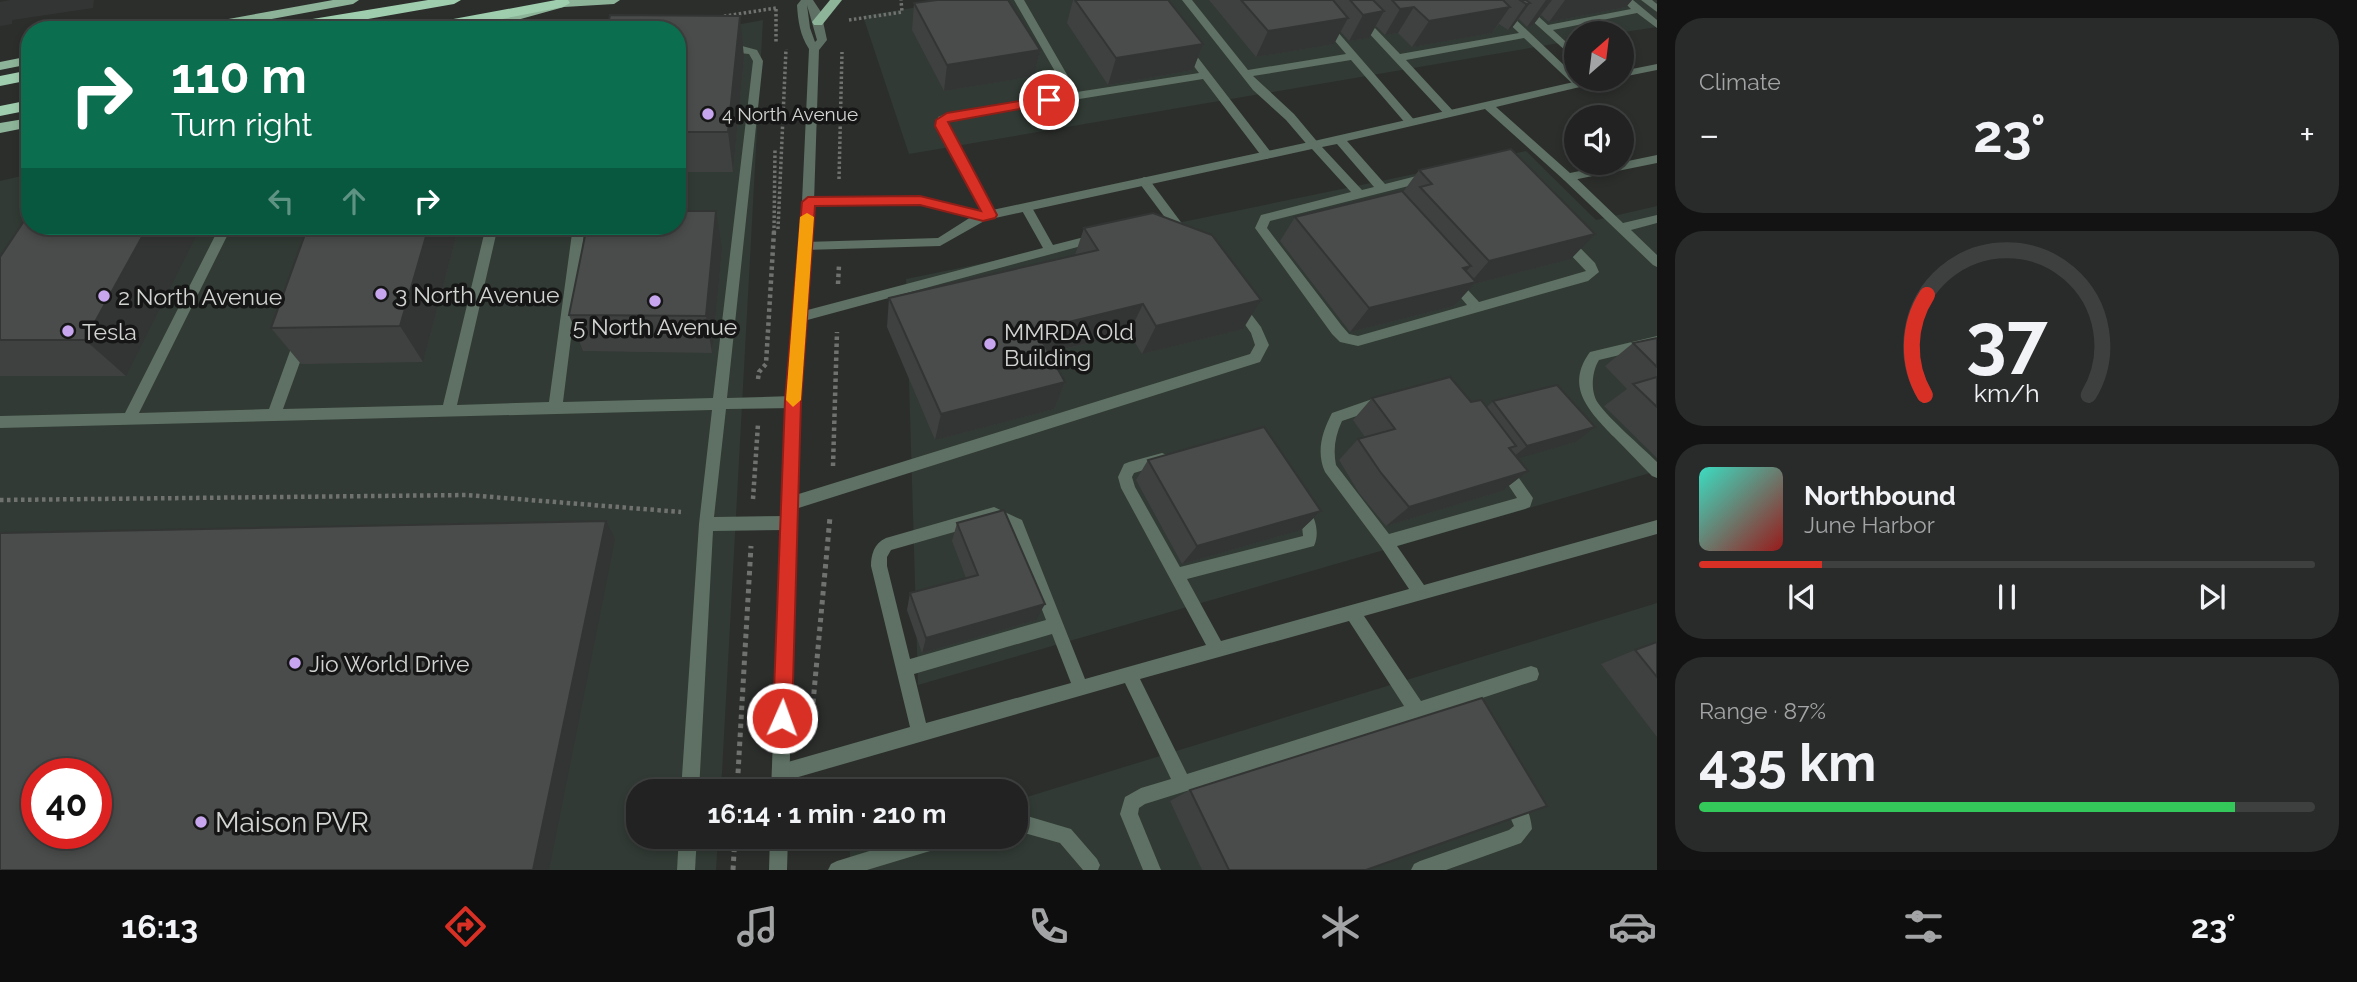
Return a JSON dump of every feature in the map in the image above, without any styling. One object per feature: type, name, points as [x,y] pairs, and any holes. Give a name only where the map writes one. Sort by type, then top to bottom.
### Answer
[{"type":"highway","points":[[327,21],[454,0]]},
{"type":"highway","points":[[468,21],[563,3]]},
{"type":"highway","points":[[0,81],[21,77]]},
{"type":"highway","points":[[0,111],[21,108]]},
{"type":"main road","points":[[239,21],[353,0]]},
{"type":"main road","points":[[498,21],[563,3],[614,0]]},
{"type":"main road","points":[[818,22],[836,0]]},
{"type":"main road","points":[[0,66],[21,62]]},
{"type":"main road","points":[[0,128],[21,124]]},
{"type":"street","points":[[781,779],[793,401],[808,202],[814,49],[822,40],[812,3],[807,0],[802,5],[806,39],[814,49]]},
{"type":"street","points":[[1019,0],[1074,96]]},
{"type":"street","points":[[1187,0],[1257,88],[1290,117],[1314,145],[1373,193]]},
{"type":"street","points":[[1306,0],[1411,122]]},
{"type":"street","points":[[1343,0],[1450,113]]},
{"type":"street","points":[[1489,0],[1564,70]]},
{"type":"street","points":[[1514,0],[1564,46]]},
{"type":"street","points":[[1627,0],[1657,25]]},
{"type":"street","points":[[1646,0],[1657,9]]},
{"type":"street","points":[[1545,29],[1639,10]]},
{"type":"street","points":[[1398,58],[1503,35],[1526,35]]},
{"type":"street","points":[[1181,43],[1267,155]]},
{"type":"street","points":[[1400,46],[1410,56]]},
{"type":"street","points":[[691,779],[707,519],[758,61],[753,52],[742,49],[716,49]]},
{"type":"street","points":[[1245,74],[1354,56]]},
{"type":"street","points":[[1634,72],[1657,67]]},
{"type":"street","points":[[987,216],[942,126],[942,120],[947,117],[1206,75]]},
{"type":"street","points":[[805,246],[940,242],[987,216],[1564,87]]},
{"type":"street","points":[[1486,104],[1657,262]]},
{"type":"street","points":[[1339,139],[1373,193]]},
{"type":"street","points":[[1568,177],[1657,159]]},
{"type":"street","points":[[1487,164],[1504,177],[1591,266],[1593,272],[1588,276],[1358,341],[1345,338],[1261,228],[1262,222],[1265,218],[1373,193],[1487,164]]},
{"type":"street","points":[[1144,181],[1165,219],[1195,248]]},
{"type":"street","points":[[808,202],[920,201],[987,216]]},
{"type":"street","points":[[1026,207],[1049,250]]},
{"type":"street","points":[[1620,228],[1657,219]]},
{"type":"street","points":[[800,317],[1110,234]]},
{"type":"street","points":[[129,418],[221,235]]},
{"type":"street","points":[[449,410],[490,235]]},
{"type":"street","points":[[555,408],[578,235]]},
{"type":"street","points":[[1442,269],[1477,308]]},
{"type":"street","points":[[789,504],[1255,358],[1262,345],[1256,331],[1226,290]]},
{"type":"street","points":[[274,415],[305,328]]},
{"type":"street","points":[[1657,341],[1595,356],[1588,366],[1587,389],[1593,406],[1657,472]]},
{"type":"street","points":[[1392,399],[1337,417],[1326,449],[1330,468],[1387,542],[1420,593]]},
{"type":"street","points":[[0,422],[793,401]]},
{"type":"street","points":[[1387,542],[1525,502],[1525,495],[1492,451]]},
{"type":"street","points":[[1181,454],[1129,468],[1125,477],[1217,650]]},
{"type":"street","points":[[1176,575],[1309,541],[1312,536],[1311,528],[1291,495]]},
{"type":"street","points":[[920,732],[879,566],[879,555],[886,545],[993,514],[1007,518],[1017,525],[1081,688]]},
{"type":"street","points":[[707,519],[752,524],[788,523]]},
{"type":"street","points":[[781,774],[920,732],[1657,527]]},
{"type":"street","points":[[1352,612],[1417,711]]},
{"type":"street","points":[[905,669],[1056,625]]},
{"type":"street","points":[[1129,674],[1183,784]]},
{"type":"street","points":[[1152,870],[1129,814],[1131,803],[1183,784],[1531,674]]},
{"type":"street","points":[[1452,700],[1473,735]]},
{"type":"street","points":[[1420,870],[1514,837],[1523,829],[1522,818],[1501,783]]},
{"type":"street","points":[[1028,825],[1065,835],[1091,865]]},
{"type":"street","points":[[686,870],[687,849]]},
{"type":"street","points":[[778,870],[779,849]]},
{"type":"street","points":[[837,870],[907,849]]},
{"type":"path","points":[[843,22],[902,12],[901,0]]},
{"type":"path","points":[[718,17],[776,8],[776,49]]},
{"type":"path","points":[[838,202],[842,49]]},
{"type":"path","points":[[738,779],[760,402],[757,385],[759,372],[766,364],[774,238],[775,130]]},
{"type":"path","points":[[813,709],[832,491],[839,246]]},
{"type":"path","points":[[0,500],[467,495],[707,519]]},
{"type":"path","points":[[733,870],[734,849]]},
{"type":"shaded area","points":[[961,0],[1657,0],[1657,27],[1634,31],[1634,21],[1564,21],[1564,42],[909,154],[863,16]]},
{"type":"shaded area","points":[[763,20],[722,779],[626,779],[626,849],[717,849],[716,870],[0,870],[0,181],[21,176],[21,235],[686,235],[686,34]]},
{"type":"shaded area","points":[[1526,151],[1596,220],[1657,206],[1657,471],[918,685],[906,279]]},
{"type":"shaded area","points":[[1657,603],[1657,870],[850,870],[850,851],[857,849],[1028,849],[1028,797]]},
{"type":"building","points":[[937,0],[1008,0],[1040,50],[947,65],[914,3]]},
{"type":"building","points":[[1075,0],[1168,0],[1203,44],[1116,58]]},
{"type":"building","points":[[1241,0],[1333,0],[1348,18],[1268,31]]},
{"type":"building","points":[[1350,0],[1373,0],[1384,11],[1363,15]]},
{"type":"building","points":[[1392,0],[1503,0],[1510,7],[1429,21],[1414,7],[1400,9]]},
{"type":"building","points":[[610,15],[740,16],[728,132],[686,132],[686,21],[609,21]]},
{"type":"building","points":[[1511,149],[1595,234],[1489,261],[1420,187],[1432,184],[1419,170]]},
{"type":"building","points":[[1402,191],[1471,266],[1463,268],[1476,282],[1369,308],[1295,217]]},
{"type":"building","points":[[686,211],[716,211],[706,316],[569,315],[585,235],[686,235]]},
{"type":"building","name":"MMRDA Old Building","points":[[1153,213],[1212,235],[1261,300],[1156,326],[1143,304],[1036,330],[1065,382],[941,414],[889,298],[1098,250],[1084,228]]},
{"type":"building","points":[[21,226],[21,235],[143,235],[85,340],[0,340],[0,257]]},
{"type":"building","points":[[305,235],[426,235],[400,326],[271,328]]},
{"type":"building","points":[[1657,338],[1657,367],[1633,343]]},
{"type":"building","points":[[1450,377],[1471,402],[1481,400],[1516,446],[1509,448],[1528,471],[1409,507],[1358,439],[1395,429],[1372,398]]},
{"type":"building","points":[[1657,377],[1657,407],[1633,384]]},
{"type":"building","points":[[1557,385],[1595,427],[1527,446],[1493,401]]},
{"type":"building","points":[[1264,427],[1321,511],[1197,546],[1148,460]]},
{"type":"building","points":[[1004,510],[1045,604],[926,638],[910,593],[978,575],[957,523]]},
{"type":"building","name":"Jio World Drive","points":[[606,521],[533,870],[0,870],[0,533]]},
{"type":"building","points":[[1657,642],[1657,677],[1635,650]]},
{"type":"building","points":[[1482,698],[1547,806],[1366,870],[1229,870],[1190,790]]},
{"type":"slow traffic","points":[[793,400],[807,217]]},
{"type":"place","name":"4 North Avenue","points":[[708,114]]},
{"type":"place","name":"3 North Avenue","points":[[381,294]]},
{"type":"place","name":"2 North Avenue","points":[[104,296]]},
{"type":"place","name":"5 North Avenue","points":[[655,301]]},
{"type":"place","name":"Tesla","points":[[68,331]]},
{"type":"place","name":"MMRDA Old Building","points":[[990,344]]},
{"type":"place","name":"Jio World Drive","points":[[295,663]]},
{"type":"place","name":"Maison PVR","points":[[201,822]]},
{"type":"route","points":[[782,718],[793,401],[808,202],[920,201],[983,216],[990,215],[942,126],[942,120],[1049,100]]}]
